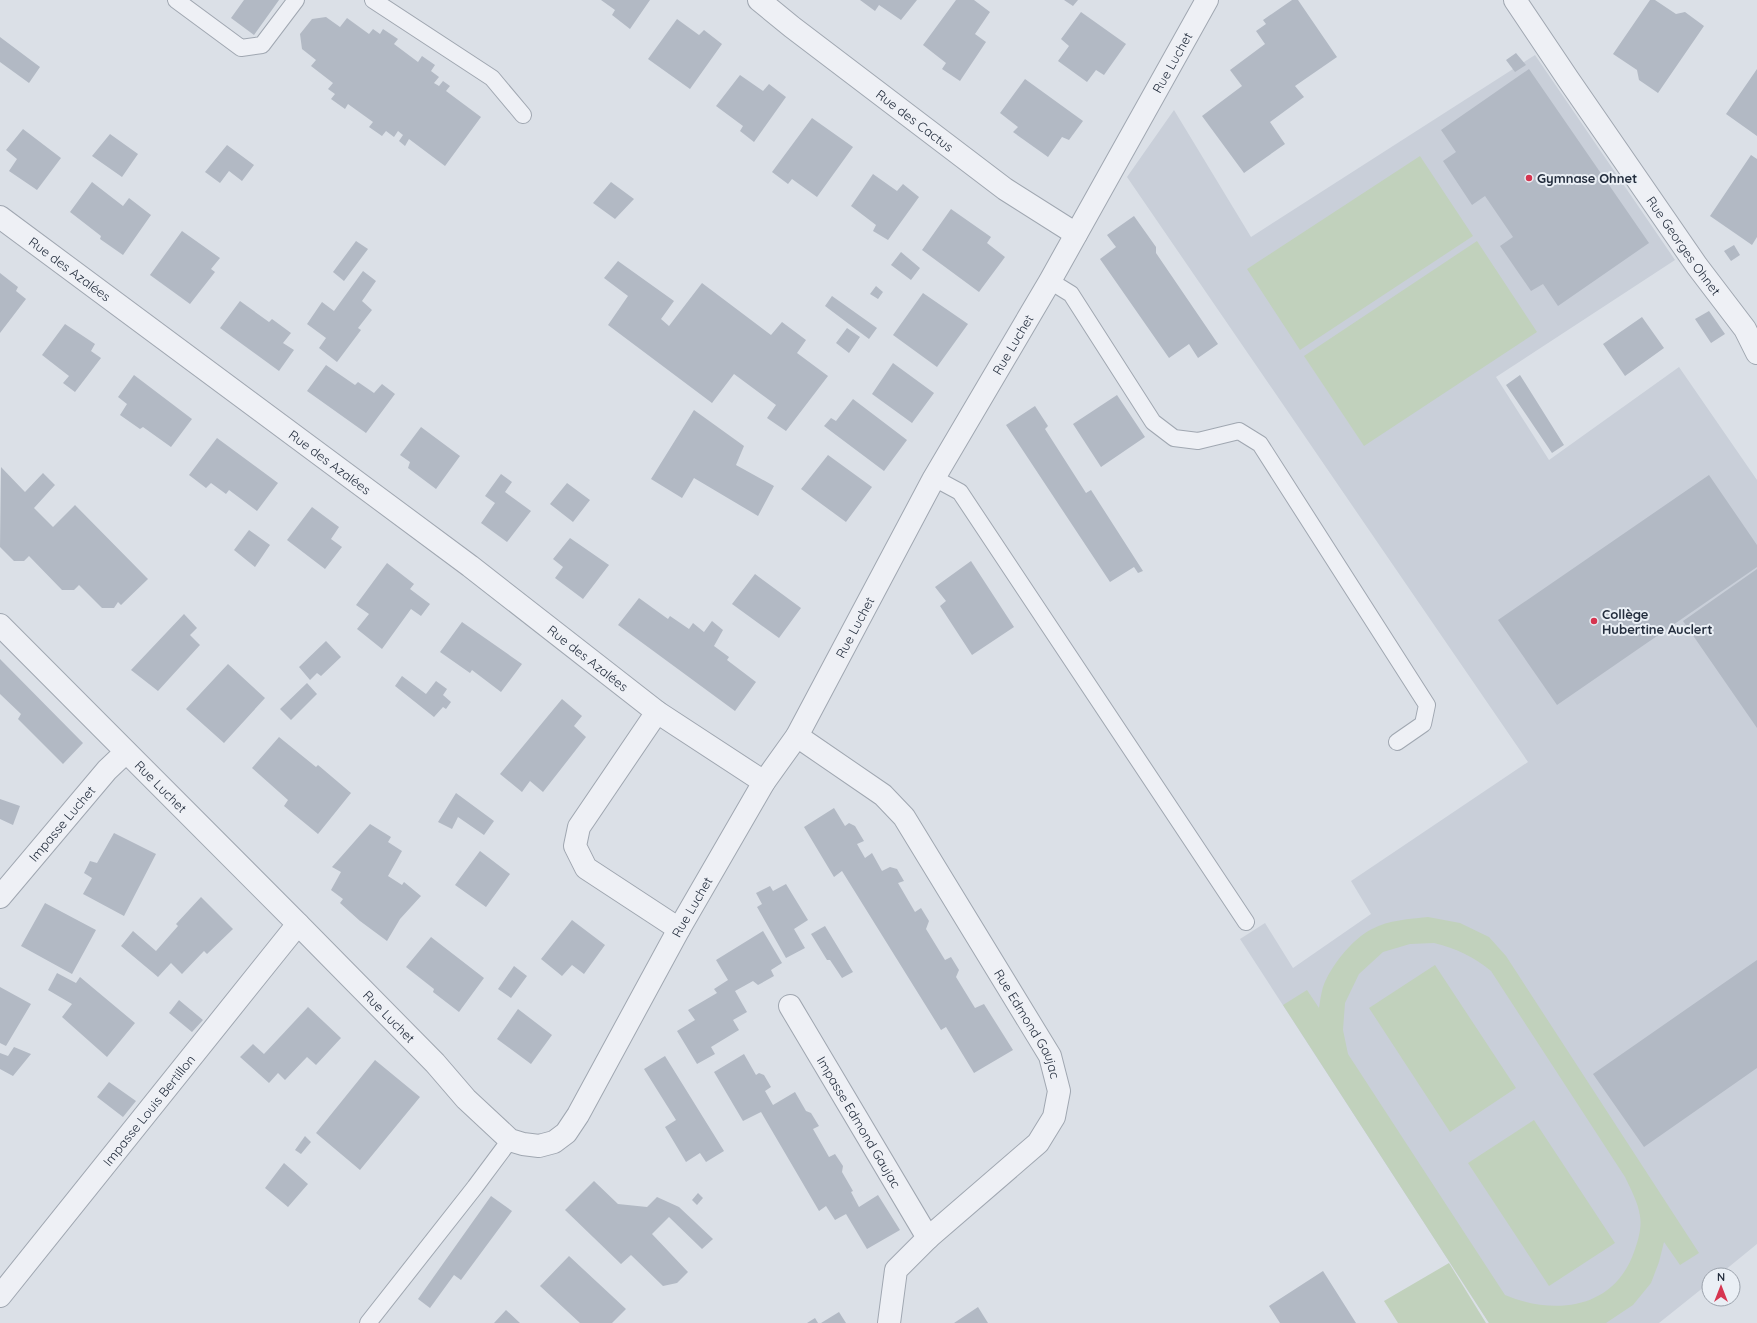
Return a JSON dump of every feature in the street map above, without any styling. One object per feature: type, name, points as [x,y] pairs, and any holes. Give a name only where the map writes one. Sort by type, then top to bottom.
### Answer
[{"type":"street","name":"Rue des Cactus","points":[[759,0],[792,27],[1005,189],[1076,234]]},
{"type":"street","name":"Rue Luchet","points":[[0,625],[435,1063],[466,1099],[510,1140],[523,1144],[539,1146],[554,1142],[566,1134],[578,1115],[679,929],[764,782],[798,736],[934,478],[1050,281],[1207,0]]},
{"type":"street","name":"Rue Georges Ohnet","points":[[1515,0],[1697,266],[1745,329],[1757,353]]},
{"type":"street","name":"Rue des Azalées","points":[[0,217],[470,566],[657,712],[764,782]]},
{"type":"street","points":[[657,712],[579,828],[575,846],[586,868],[679,929]]},
{"type":"street","name":"Rue Edmond Gaujac","points":[[798,736],[883,795],[904,817],[1050,1056],[1059,1091],[1054,1117],[1038,1143],[928,1238],[896,1270],[888,1323]]},
{"type":"street","name":"Impasse Luchet","points":[[0,897],[106,770],[126,752]]},
{"type":"street","name":"Impasse Louis Bertillon","points":[[0,1296],[298,924]]},
{"type":"street","name":"Impasse Edmond Gaujac","points":[[790,1006],[928,1238]]},
{"type":"lane","points":[[176,0],[241,48],[262,45],[296,0]]},
{"type":"lane","points":[[373,0],[492,78],[523,115]]},
{"type":"lane","points":[[1050,281],[1071,294],[1153,422],[1174,438],[1198,441],[1239,432],[1260,444],[1427,704],[1423,724],[1397,742]]},
{"type":"lane","points":[[934,478],[960,492],[1246,922]]},
{"type":"lane","points":[[368,1323],[510,1140]]},
{"type":"shaded area","name":"Collège Hubertine Auclert","points":[[1535,55],[1675,260],[1496,377],[1549,460],[1679,367],[1757,480],[1757,1244],[1729,1267],[1701,1267],[1701,1289],[1659,1323],[1489,1323],[1240,939],[1265,923],[1293,968],[1371,914],[1351,881],[1528,762],[1127,177],[1174,110],[1251,237]]},
{"type":"green space","points":[[1420,156],[1473,236],[1300,350],[1247,269]]},
{"type":"green space","points":[[1477,241],[1537,332],[1364,446],[1304,356]]},
{"type":"green space","points":[[1428,917],[1460,923],[1489,937],[1506,956],[1699,1253],[1680,1265],[1664,1242],[1659,1262],[1651,1283],[1633,1305],[1606,1323],[1489,1323],[1283,1005],[1307,990],[1319,1008],[1326,979],[1336,962],[1357,939],[1372,929],[1385,924],[1399,920]],"holes":[[[1434,943],[1471,957],[1491,971],[1625,1177],[1634,1196],[1638,1206],[1640,1221],[1639,1234],[1634,1252],[1625,1271],[1612,1286],[1598,1296],[1581,1303],[1563,1306],[1524,1302],[1505,1295],[1348,1054],[1343,1030],[1345,1003],[1359,974],[1383,952],[1410,944]]]},
{"type":"green space","points":[[1435,965],[1516,1088],[1450,1132],[1369,1008]]},
{"type":"green space","points":[[1534,1120],[1615,1243],[1549,1286],[1468,1163]]},
{"type":"green space","points":[[1449,1263],[1486,1323],[1398,1323],[1384,1301]]},
{"type":"building","points":[[244,0],[279,0],[254,35],[231,18]]},
{"type":"building","points":[[601,0],[650,0],[630,29],[612,15],[615,10]]},
{"type":"building","points":[[860,0],[917,0],[901,20],[879,5],[875,11]]},
{"type":"building","points":[[956,0],[974,0],[990,12],[975,34],[986,42],[960,81],[942,69],[946,63],[923,45]]},
{"type":"building","points":[[1064,0],[1078,0],[1073,6]]},
{"type":"building","points":[[1292,0],[1298,0],[1337,57],[1295,86],[1304,97],[1270,122],[1285,144],[1244,173],[1202,116],[1242,86],[1230,70],[1265,44],[1256,31],[1266,24],[1263,20]]},
{"type":"building","points":[[1650,0],[1655,0],[1676,14],[1685,12],[1704,26],[1658,93],[1639,80],[1637,70],[1613,54]]},
{"type":"building","points":[[1081,12],[1126,44],[1104,75],[1096,70],[1087,82],[1058,61],[1069,46],[1061,39]]},
{"type":"building","points":[[326,17],[340,27],[347,18],[369,34],[373,29],[380,34],[383,29],[398,39],[394,44],[418,62],[422,56],[435,65],[431,71],[439,77],[434,83],[439,86],[443,81],[450,86],[446,91],[481,117],[445,166],[409,139],[405,146],[399,141],[403,135],[398,131],[394,137],[386,131],[382,136],[369,127],[373,122],[348,104],[345,109],[331,99],[335,94],[328,89],[333,83],[311,66],[316,60],[302,49],[300,34],[312,19]]},
{"type":"building","points":[[677,19],[699,35],[704,30],[722,44],[690,89],[648,59]]},
{"type":"building","points":[[0,37],[40,67],[29,83],[0,62]]},
{"type":"building","points":[[1516,53],[1526,65],[1515,72],[1506,60]]},
{"type":"building","name":"Gymnase Ohnet","points":[[1529,69],[1649,243],[1558,306],[1543,284],[1531,291],[1500,246],[1513,237],[1485,196],[1472,205],[1443,161],[1456,152],[1441,130]]},
{"type":"building","points":[[1757,69],[1757,136],[1726,114]]},
{"type":"building","points":[[740,75],[763,91],[769,84],[786,97],[754,142],[740,131],[743,126],[716,106]]},
{"type":"building","points":[[1025,79],[1083,121],[1069,140],[1062,137],[1048,157],[1013,132],[1018,127],[1000,113]]},
{"type":"building","points":[[812,118],[853,147],[817,197],[792,179],[788,184],[772,172]]},
{"type":"building","points":[[23,129],[61,158],[37,190],[9,171],[17,159],[6,150]]},
{"type":"building","points":[[110,134],[138,154],[122,177],[92,156]]},
{"type":"building","points":[[227,145],[254,165],[242,181],[229,171],[220,183],[205,172]]},
{"type":"building","points":[[1751,155],[1757,159],[1757,237],[1752,245],[1710,216]]},
{"type":"building","points":[[873,174],[897,191],[903,184],[919,197],[888,240],[873,231],[876,225],[851,206]]},
{"type":"building","points":[[92,182],[123,206],[129,198],[151,215],[123,255],[100,239],[101,236],[70,212]]},
{"type":"building","points":[[611,182],[634,199],[615,219],[593,203]]},
{"type":"building","points":[[951,209],[991,237],[987,243],[1005,257],[979,292],[922,250]]},
{"type":"building","points":[[1134,216],[1156,247],[1156,253],[1218,344],[1198,358],[1189,344],[1169,358],[1100,259],[1116,247],[1107,235]]},
{"type":"building","points":[[182,231],[220,258],[211,269],[215,272],[190,304],[150,275]]},
{"type":"building","points":[[356,241],[368,249],[344,281],[333,272]]},
{"type":"building","points":[[1734,245],[1740,255],[1731,261],[1724,251]]},
{"type":"building","points":[[901,252],[920,268],[911,280],[891,265]]},
{"type":"building","points":[[618,261],[674,301],[661,319],[669,326],[702,283],[771,335],[782,322],[806,340],[797,353],[828,376],[786,431],[767,418],[776,405],[734,374],[712,403],[608,325],[628,296],[604,278]]},
{"type":"building","points":[[363,271],[376,281],[362,301],[372,310],[358,328],[361,330],[337,362],[319,348],[326,338],[307,324],[322,302],[334,311]]},
{"type":"building","points":[[0,273],[18,287],[16,291],[26,299],[0,333]]},
{"type":"building","points":[[876,286],[883,292],[878,299],[870,294]]},
{"type":"building","points":[[923,293],[968,324],[937,367],[893,335]]},
{"type":"building","points":[[832,296],[877,328],[869,339],[825,306]]},
{"type":"building","points":[[240,301],[269,322],[272,319],[291,333],[283,343],[294,350],[279,371],[220,328]]},
{"type":"building","points":[[1709,311],[1725,334],[1711,343],[1695,319]]},
{"type":"building","points":[[1642,317],[1664,348],[1625,376],[1603,344]]},
{"type":"building","points":[[65,324],[95,344],[91,351],[101,358],[75,392],[63,383],[69,376],[42,355]]},
{"type":"building","points":[[847,328],[860,337],[849,353],[836,343]]},
{"type":"building","points":[[893,363],[934,393],[912,423],[872,394]]},
{"type":"building","points":[[326,365],[355,385],[358,382],[374,393],[382,384],[395,394],[366,433],[307,391]]},
{"type":"building","points":[[134,375],[192,419],[171,447],[143,427],[140,429],[120,415],[127,404],[118,397]]},
{"type":"building","points":[[1520,375],[1564,445],[1552,453],[1506,385]]},
{"type":"building","points":[[1117,395],[1145,437],[1101,467],[1073,424]]},
{"type":"building","points":[[853,399],[907,440],[884,471],[824,426],[831,418],[836,421]]},
{"type":"building","points":[[1035,406],[1048,426],[1045,429],[1086,493],[1091,490],[1143,571],[1138,573],[1134,567],[1110,582],[1006,425]]},
{"type":"building","points":[[694,410],[744,446],[736,465],[774,486],[758,516],[694,478],[682,498],[651,479]]},
{"type":"building","points":[[421,427],[460,456],[436,489],[408,468],[410,462],[400,455]]},
{"type":"building","points":[[217,438],[278,483],[257,511],[229,490],[226,494],[211,483],[206,488],[189,475]]},
{"type":"building","points":[[828,455],[872,487],[846,522],[801,489]]},
{"type":"building","points":[[1,467],[25,492],[43,473],[55,485],[34,508],[53,527],[75,505],[148,579],[121,605],[118,602],[114,608],[102,608],[79,585],[74,590],[62,590],[29,556],[24,561],[14,561],[0,547]]},
{"type":"building","points":[[501,474],[512,482],[505,492],[531,511],[507,542],[481,523],[495,503],[485,496]]},
{"type":"building","points":[[1709,475],[1757,545],[1757,567],[1557,705],[1498,620]]},
{"type":"building","points":[[567,483],[590,500],[573,522],[550,504]]},
{"type":"building","points":[[312,507],[339,527],[331,539],[342,547],[325,569],[287,540]]},
{"type":"building","points":[[249,530],[270,545],[255,567],[234,550]]},
{"type":"building","points":[[570,538],[609,565],[583,599],[555,578],[563,567],[553,559]]},
{"type":"building","points":[[971,561],[1014,627],[972,655],[940,606],[946,601],[935,587]]},
{"type":"building","points":[[387,563],[414,584],[410,589],[430,604],[421,616],[411,609],[382,649],[357,629],[369,614],[356,605]]},
{"type":"building","points":[[1757,569],[1757,728],[1683,621]]},
{"type":"building","points":[[755,574],[801,608],[779,638],[732,604]]},
{"type":"building","points":[[639,598],[668,619],[670,616],[689,629],[693,623],[704,632],[712,621],[723,630],[714,646],[729,657],[727,660],[756,682],[735,711],[618,625]]},
{"type":"building","points":[[184,614],[197,628],[190,635],[200,645],[158,691],[131,670]]},
{"type":"building","points":[[462,622],[522,664],[501,692],[472,670],[470,673],[440,652]]},
{"type":"building","points":[[326,641],[341,657],[321,676],[317,673],[310,680],[299,667]]},
{"type":"building","points":[[0,659],[83,743],[63,764],[18,719],[21,714],[0,694]]},
{"type":"building","points":[[228,664],[265,698],[224,743],[186,709]]},
{"type":"building","points":[[402,676],[426,694],[436,681],[447,689],[443,695],[451,702],[446,709],[443,707],[434,717],[395,686]]},
{"type":"building","points":[[307,683],[317,694],[291,720],[280,709]]},
{"type":"building","points":[[562,699],[582,716],[574,726],[586,737],[543,792],[530,781],[522,792],[500,774]]},
{"type":"building","points":[[279,737],[316,767],[318,765],[351,793],[318,834],[284,806],[288,800],[252,768]]},
{"type":"building","points":[[456,793],[494,821],[484,835],[458,817],[452,829],[438,822]]},
{"type":"building","points":[[0,799],[20,806],[13,825],[0,819]]},
{"type":"building","points":[[834,808],[845,826],[849,823],[855,826],[864,841],[857,844],[865,858],[872,853],[882,871],[890,867],[897,869],[904,881],[898,883],[915,912],[921,908],[929,921],[926,929],[945,960],[951,957],[959,970],[956,977],[975,1008],[984,1004],[1013,1050],[974,1073],[946,1027],[941,1030],[842,871],[834,877],[804,827]]},
{"type":"building","points":[[370,824],[391,837],[388,842],[402,851],[388,876],[402,885],[404,882],[421,896],[400,919],[387,941],[360,921],[340,903],[343,899],[331,890],[341,872],[332,867]]},
{"type":"building","points":[[114,833],[156,854],[124,916],[83,894],[92,878],[84,873],[90,861],[97,863]]},
{"type":"building","points":[[480,851],[510,874],[486,907],[455,885]]},
{"type":"building","points":[[786,884],[808,920],[794,929],[805,948],[786,958],[757,907],[762,904],[756,893],[770,886],[773,891]]},
{"type":"building","points":[[201,897],[233,929],[207,954],[204,951],[182,974],[171,963],[158,977],[121,946],[133,931],[156,951],[178,926],[176,924]]},
{"type":"building","points":[[45,903],[96,930],[72,974],[21,946]]},
{"type":"building","points":[[572,920],[605,945],[584,974],[572,965],[562,976],[541,959]]},
{"type":"building","points":[[825,926],[853,972],[842,978],[830,960],[827,960],[811,934]]},
{"type":"building","points":[[763,931],[782,963],[771,970],[774,976],[758,985],[753,981],[735,991],[747,1012],[733,1020],[739,1030],[711,1047],[715,1054],[697,1064],[677,1031],[695,1020],[688,1010],[717,993],[714,989],[728,980],[716,960]]},
{"type":"building","points":[[431,937],[484,978],[459,1012],[433,992],[434,989],[406,967]]},
{"type":"building","points":[[1757,960],[1757,1068],[1644,1147],[1593,1074]]},
{"type":"building","points":[[514,966],[527,976],[511,998],[498,989]]},
{"type":"building","points":[[57,973],[76,983],[80,977],[135,1023],[107,1057],[62,1017],[72,1004],[48,990]]},
{"type":"building","points":[[0,987],[31,1004],[6,1046],[0,1043]]},
{"type":"building","points":[[179,1000],[203,1020],[192,1032],[169,1013]]},
{"type":"building","points":[[308,1007],[341,1038],[316,1065],[307,1057],[285,1080],[278,1073],[269,1083],[240,1057],[253,1044],[264,1054]]},
{"type":"building","points":[[518,1009],[552,1035],[531,1064],[497,1039]]},
{"type":"building","points":[[14,1047],[31,1054],[13,1076],[0,1069],[0,1053],[8,1056]]},
{"type":"building","points":[[744,1054],[756,1075],[759,1073],[764,1075],[771,1087],[765,1091],[773,1105],[795,1092],[806,1111],[811,1113],[819,1126],[813,1129],[829,1157],[835,1154],[843,1166],[842,1172],[853,1191],[851,1192],[859,1207],[878,1195],[900,1230],[867,1249],[846,1214],[835,1220],[826,1206],[819,1211],[761,1112],[743,1121],[714,1072]]},
{"type":"building","points":[[665,1056],[724,1151],[706,1162],[700,1153],[686,1162],[665,1127],[676,1120],[644,1069]]},
{"type":"building","points":[[375,1060],[420,1097],[360,1170],[316,1133]]},
{"type":"building","points":[[109,1082],[136,1101],[123,1117],[97,1097]]},
{"type":"building","points":[[305,1136],[311,1142],[301,1154],[295,1150]]},
{"type":"building","points":[[284,1163],[308,1184],[288,1207],[265,1188]]},
{"type":"building","points":[[594,1181],[618,1204],[647,1207],[657,1197],[679,1207],[713,1239],[702,1249],[669,1217],[652,1234],[688,1272],[677,1283],[663,1286],[631,1255],[621,1264],[565,1210]]},
{"type":"building","points":[[698,1193],[703,1198],[697,1205],[692,1200]]},
{"type":"building","points":[[491,1196],[512,1211],[461,1280],[454,1275],[430,1308],[418,1299]]},
{"type":"building","points":[[569,1256],[626,1309],[612,1323],[580,1323],[540,1286]]},
{"type":"building","points":[[1323,1271],[1356,1323],[1280,1323],[1269,1306]]},
{"type":"building","points":[[978,1307],[988,1323],[954,1323]]},
{"type":"building","points":[[506,1310],[520,1323],[494,1323]]},
{"type":"building","points":[[839,1312],[846,1323],[821,1323]]},
{"type":"building","points":[[815,1318],[818,1323],[807,1323]]},
{"type":"place","name":"Gymnase Ohnet","points":[[1529,178]]},
{"type":"place","name":"Collège Hubertine Auclert","points":[[1594,621]]}]
